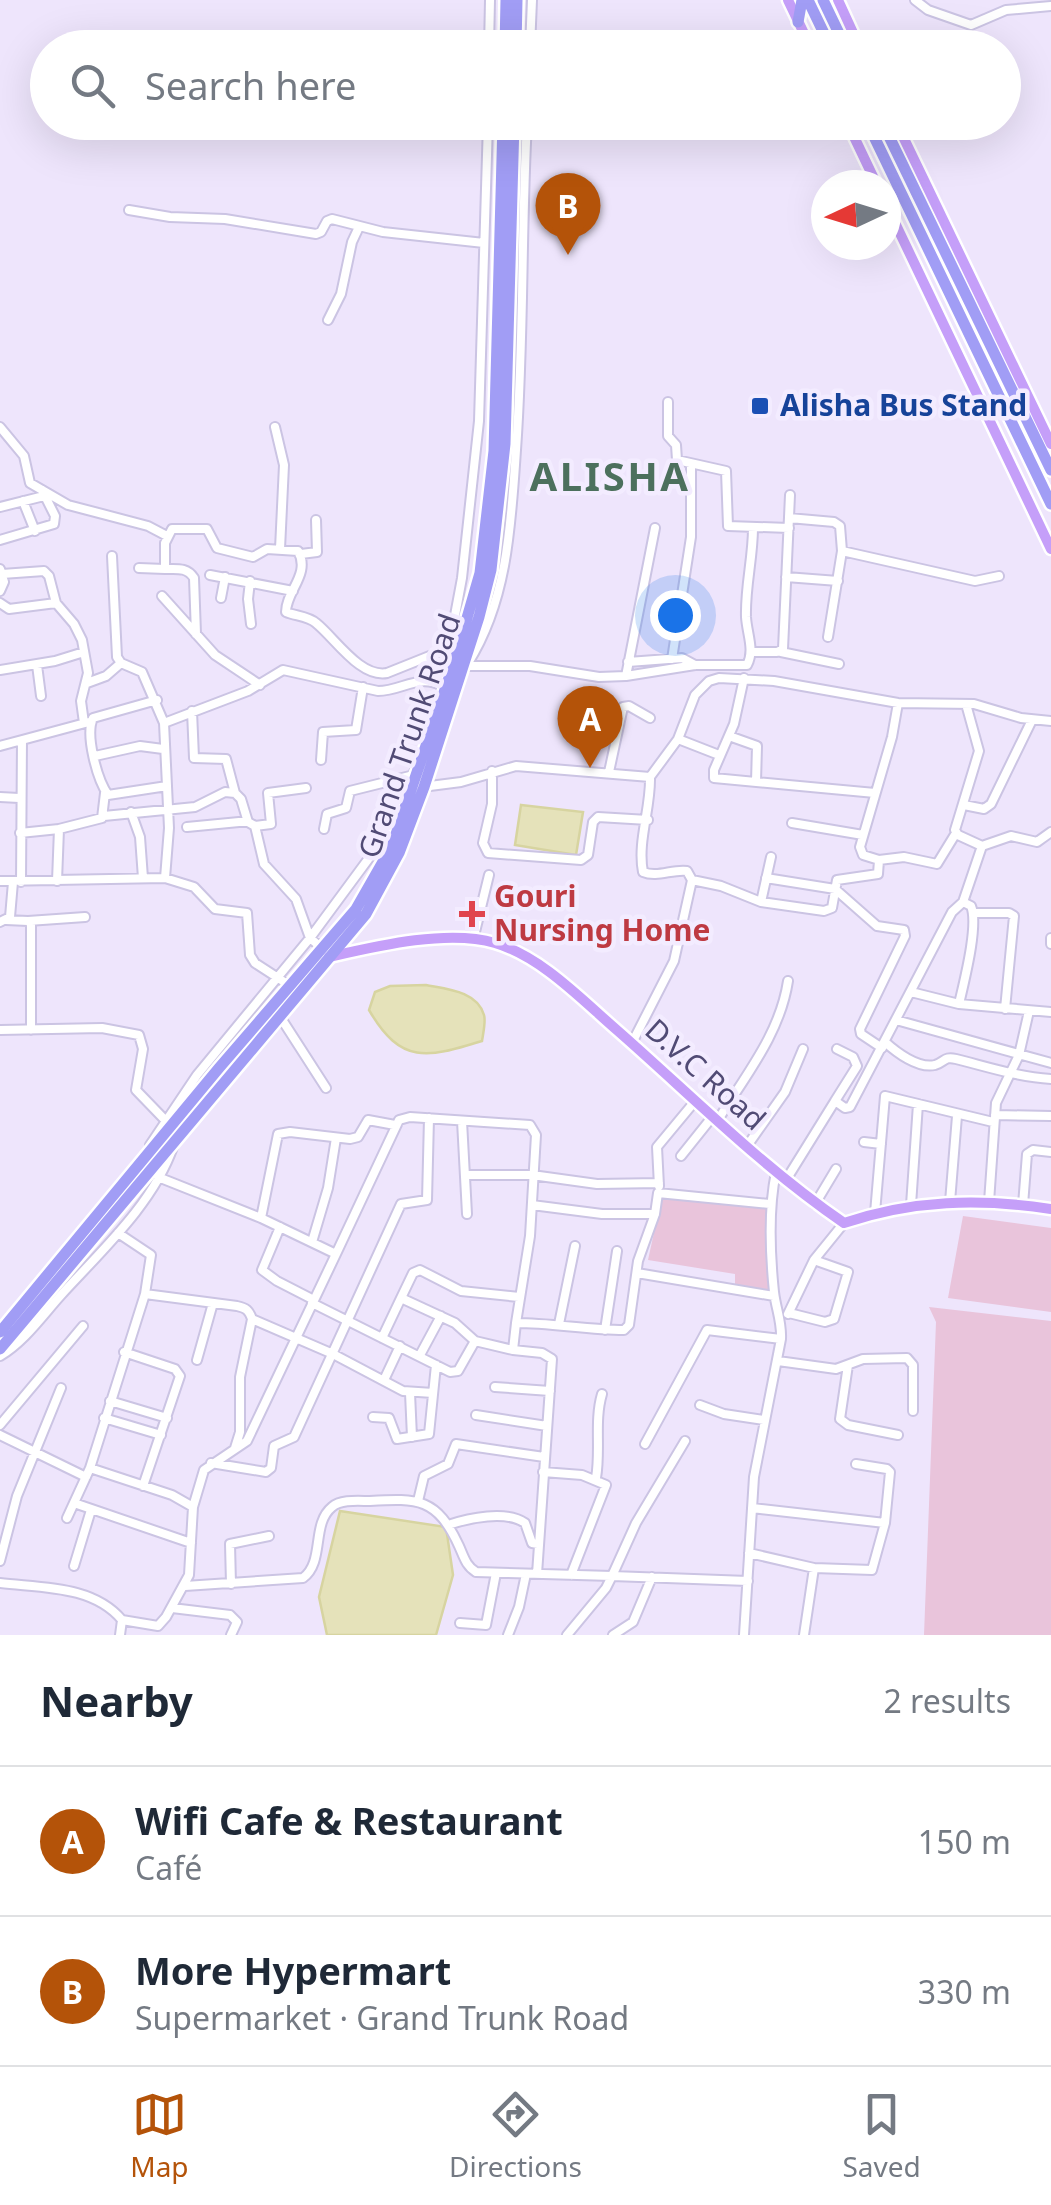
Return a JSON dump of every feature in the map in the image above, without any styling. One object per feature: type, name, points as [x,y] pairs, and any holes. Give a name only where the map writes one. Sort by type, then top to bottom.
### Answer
[{"type":"highway","points":[[505,30],[506,0]]},
{"type":"highway","points":[[516,30],[517,0]]},
{"type":"highway","points":[[798,22],[805,0]]},
{"type":"highway","points":[[805,0],[821,30]]},
{"type":"highway","points":[[823,0],[837,30]]},
{"type":"highway","name":"Grand Trunk Road","points":[[1,1328],[144,1158],[326,953],[366,914],[384,886],[480,573],[489,504],[496,375],[503,140]]},
{"type":"highway","name":"Grand Trunk Road","points":[[416,783],[463,670],[491,570],[505,444],[513,140]]},
{"type":"highway","points":[[876,140],[1051,504]]},
{"type":"highway","points":[[891,140],[1051,470]]},
{"type":"highway","name":"Grand Trunk Road","points":[[0,1352],[279,1015],[295,989]]},
{"type":"main road","points":[[788,0],[802,30]]},
{"type":"main road","points":[[838,0],[852,30]]},
{"type":"main road","points":[[856,140],[870,170]]},
{"type":"main road","points":[[905,140],[1051,444]]},
{"type":"main road","points":[[901,235],[1051,549]]},
{"type":"main road","name":"D.V.C Road","points":[[326,953],[473,940],[511,949],[534,962],[781,1176],[844,1224]]},
{"type":"main road","points":[[844,1224],[875,1213],[950,1202],[1051,1208]]},
{"type":"street","points":[[489,30],[490,0]]},
{"type":"street","points":[[531,30],[532,0]]},
{"type":"street","points":[[915,0],[928,10],[971,25],[1016,4],[1051,6]]},
{"type":"street","points":[[438,709],[472,506],[479,421],[487,140]]},
{"type":"street","points":[[463,670],[480,644],[490,616],[509,537],[524,325],[522,201],[526,140]]},
{"type":"street","points":[[129,210],[170,217],[225,219],[316,234],[322,232],[329,219],[359,227],[484,243]]},
{"type":"street","points":[[328,320],[340,294],[359,227]]},
{"type":"street","points":[[668,402],[668,436],[676,445],[678,460],[726,470],[726,524],[788,528]]},
{"type":"street","points":[[0,427],[24,456],[30,483],[43,493],[68,505],[148,526],[166,536]]},
{"type":"street","points":[[275,427],[284,465],[280,549]]},
{"type":"street","points":[[672,659],[691,537],[691,464]]},
{"type":"street","points":[[0,507],[43,493]]},
{"type":"street","points":[[0,540],[54,524],[43,493]]},
{"type":"street","points":[[781,652],[790,494]]},
{"type":"street","points":[[23,501],[35,531]]},
{"type":"street","points":[[789,518],[837,523],[842,551],[828,637]]},
{"type":"street","points":[[165,569],[166,536],[172,529],[207,529],[217,548],[253,557],[267,549],[312,555],[316,552],[316,520]]},
{"type":"street","points":[[626,676],[655,528]]},
{"type":"street","points":[[463,670],[530,666],[599,677],[695,664],[747,665],[752,652],[746,614],[754,560],[753,528]]},
{"type":"street","points":[[842,551],[975,581],[999,576]]},
{"type":"street","points":[[301,554],[302,569],[284,605],[286,612],[314,621],[341,650],[373,674],[447,649]]},
{"type":"street","points":[[112,556],[114,638],[121,663]]},
{"type":"street","points":[[138,568],[190,572],[194,578],[196,634]]},
{"type":"street","points":[[0,590],[4,582],[1,572],[44,570],[50,576],[56,603],[74,624],[84,652],[87,683],[81,701],[105,793],[104,816]]},
{"type":"street","points":[[210,575],[293,591]]},
{"type":"street","points":[[221,598],[225,577]]},
{"type":"street","points":[[786,577],[838,581]]},
{"type":"street","points":[[250,581],[251,624]]},
{"type":"street","points":[[162,596],[226,664],[260,685]]},
{"type":"street","points":[[1,609],[56,603]]},
{"type":"street","points":[[0,670],[84,652]]},
{"type":"street","points":[[752,652],[781,652],[839,664]]},
{"type":"street","points":[[628,662],[687,659],[695,664]]},
{"type":"street","points":[[87,683],[106,676],[121,663]]},
{"type":"street","points":[[121,663],[142,672],[164,723],[169,809],[164,878]]},
{"type":"street","points":[[37,665],[42,696]]},
{"type":"street","points":[[164,723],[260,685],[283,670],[384,692],[427,679],[442,686]]},
{"type":"street","points":[[632,1043],[674,962],[692,880],[682,870],[643,872],[650,777],[678,740],[701,686],[719,678],[744,678],[898,703],[966,704],[1051,721]]},
{"type":"street","points":[[744,678],[714,778],[876,793]]},
{"type":"street","points":[[320,760],[323,732],[356,730],[363,686]]},
{"type":"street","points":[[0,746],[157,700]]},
{"type":"street","points":[[898,703],[860,852],[879,860],[904,857],[937,864],[956,833],[978,752],[966,704]]},
{"type":"street","points":[[608,772],[623,707],[629,706],[650,718]]},
{"type":"street","points":[[192,711],[194,758],[226,759],[235,793],[252,824],[260,856],[296,898],[310,938],[326,953]]},
{"type":"street","points":[[964,805],[988,808],[1032,720]]},
{"type":"street","points":[[729,736],[757,746],[756,782]]},
{"type":"street","points":[[3,921],[10,917],[17,882],[22,740]]},
{"type":"street","points":[[678,740],[719,756]]},
{"type":"street","points":[[96,756],[140,746],[163,749]]},
{"type":"street","points":[[324,829],[328,814],[346,808],[350,791],[460,782],[516,766],[650,777]]},
{"type":"street","points":[[492,771],[492,804],[483,843],[488,854],[580,860],[588,855],[595,819],[612,816],[648,820]]},
{"type":"street","points":[[144,1158],[164,1120],[310,938],[385,834],[416,783]]},
{"type":"street","points":[[105,793],[167,786]]},
{"type":"street","points":[[187,827],[271,824],[268,793],[306,788]]},
{"type":"street","points":[[20,833],[60,829],[104,816],[195,807],[214,795],[235,793]]},
{"type":"street","points":[[0,797],[20,798]]},
{"type":"street","points":[[131,812],[140,838],[143,878]]},
{"type":"street","points":[[792,823],[863,835]]},
{"type":"street","points":[[57,881],[60,829]]},
{"type":"street","points":[[956,833],[982,846],[1011,836],[1037,842],[1051,832]]},
{"type":"street","points":[[835,1102],[850,1107],[952,912],[963,902],[982,846]]},
{"type":"street","points":[[760,902],[770,857]]},
{"type":"street","points":[[692,880],[722,886],[760,902],[830,910],[840,878],[878,874],[879,860]]},
{"type":"street","points":[[473,940],[489,875]]},
{"type":"street","points":[[0,880],[164,878],[194,887],[215,909],[247,913],[250,954],[255,963],[295,989]]},
{"type":"street","points":[[766,878],[835,889],[877,926],[905,932],[860,1034],[905,1058],[931,1065],[950,1058],[1051,1079]]},
{"type":"street","points":[[959,1004],[971,956],[974,913],[963,902]]},
{"type":"street","points":[[974,913],[1014,916],[1005,1009]]},
{"type":"street","points":[[3,921],[85,916]]},
{"type":"street","points":[[28,920],[33,1003],[30,1030]]},
{"type":"street","points":[[682,1156],[715,1118],[770,1036],[785,1002],[788,981]]},
{"type":"street","points":[[911,992],[959,1004],[1051,1012]]},
{"type":"street","points":[[989,1202],[994,1119],[1019,1055],[1029,1012]]},
{"type":"street","points":[[279,1015],[326,1088]]},
{"type":"street","points":[[896,1020],[1051,1063]]},
{"type":"street","points":[[0,1030],[102,1028],[140,1035],[143,1048],[136,1090],[164,1120]]},
{"type":"street","points":[[747,1146],[785,1092],[803,1049]]},
{"type":"street","points":[[744,1635],[752,1508],[764,1420],[781,1339],[782,1322],[774,1296],[770,1204],[781,1176],[856,1066],[852,1058],[837,1049]]},
{"type":"street","points":[[875,1213],[885,1096],[957,1116],[1051,1116]]},
{"type":"street","points":[[516,1323],[605,1330],[628,1328],[638,1261],[659,1188],[657,1147],[696,1100]]},
{"type":"street","points":[[910,1206],[918,1104]]},
{"type":"street","points":[[0,1583],[74,1592],[102,1602],[122,1620],[158,1626],[185,1586],[192,1506],[198,1483],[211,1463],[247,1441],[396,1125],[410,1116],[530,1126],[536,1136],[532,1205],[512,1350]]},
{"type":"street","points":[[950,1202],[957,1116]]},
{"type":"street","points":[[211,1463],[269,1471],[274,1446],[294,1437],[401,1204],[427,1200],[430,1118]]},
{"type":"street","points":[[261,1218],[278,1134],[358,1137],[368,1120],[396,1125]]},
{"type":"street","points":[[462,1121],[467,1214]]},
{"type":"street","points":[[0,1352],[30,1330],[118,1233],[158,1177],[176,1138]]},
{"type":"street","points":[[312,1242],[328,1188],[336,1138]]},
{"type":"street","points":[[864,1142],[881,1144]]},
{"type":"street","points":[[1023,1204],[1026,1154],[1033,1150],[1051,1152]]},
{"type":"street","points":[[815,1204],[836,1169]]},
{"type":"street","points":[[464,1175],[532,1175],[770,1204]]},
{"type":"street","points":[[158,1177],[280,1226],[336,1254]]},
{"type":"street","points":[[532,1205],[602,1214],[654,1214]]},
{"type":"street","points":[[782,1322],[814,1260],[844,1224]]},
{"type":"street","points":[[280,1226],[262,1270],[277,1281],[347,1322],[450,1372],[458,1371],[475,1341]]},
{"type":"street","points":[[67,1518],[88,1472],[145,1294],[151,1254],[118,1233]]},
{"type":"street","points":[[560,1324],[574,1246]]},
{"type":"street","points":[[605,1330],[618,1251]]},
{"type":"street","points":[[788,1313],[825,1322],[834,1319],[848,1272],[814,1260]]},
{"type":"street","points":[[382,1338],[412,1273],[420,1270],[461,1292],[520,1297]]},
{"type":"street","points":[[637,1272],[774,1296]]},
{"type":"street","points":[[145,1294],[246,1308],[252,1320],[240,1378],[240,1432],[236,1448]]},
{"type":"street","points":[[401,1298],[456,1323],[475,1341],[549,1354],[552,1365],[537,1574]]},
{"type":"street","points":[[197,1360],[213,1302]]},
{"type":"street","points":[[420,1355],[441,1316]]},
{"type":"street","points":[[252,1320],[332,1354],[410,1394],[433,1393]]},
{"type":"street","points":[[0,1425],[83,1326]]},
{"type":"street","points":[[645,1444],[706,1330],[781,1339]]},
{"type":"street","points":[[384,1380],[400,1346]]},
{"type":"street","points":[[124,1352],[179,1372],[143,1486]]},
{"type":"street","points":[[778,1361],[836,1369],[862,1358],[912,1360],[913,1410]]},
{"type":"street","points":[[373,1417],[390,1418],[396,1439],[425,1435],[430,1430],[436,1364]]},
{"type":"street","points":[[848,1365],[840,1419],[848,1425],[898,1436]]},
{"type":"street","points":[[495,1386],[550,1392]]},
{"type":"street","points":[[0,1560],[17,1496],[61,1388]]},
{"type":"street","points":[[410,1394],[412,1437]]},
{"type":"street","points":[[596,1478],[600,1454],[598,1406],[602,1394]]},
{"type":"street","points":[[110,1400],[167,1418]]},
{"type":"street","points":[[700,1405],[724,1414],[764,1420]]},
{"type":"street","points":[[476,1415],[547,1426]]},
{"type":"street","points":[[104,1418],[161,1435]]},
{"type":"street","points":[[0,1434],[33,1452],[143,1486],[192,1506]]},
{"type":"street","points":[[568,1635],[606,1588],[636,1522],[685,1441]]},
{"type":"street","points":[[418,1501],[424,1476],[448,1464],[456,1444],[544,1456]]},
{"type":"street","points":[[750,1553],[814,1568],[872,1570],[885,1523],[890,1470],[856,1464]]},
{"type":"street","points":[[543,1472],[596,1478],[607,1488],[571,1575]]},
{"type":"street","points":[[185,1586],[308,1576],[327,1513],[337,1504],[403,1498],[418,1501],[448,1525],[471,1570],[748,1580]]},
{"type":"street","points":[[74,1503],[190,1543]]},
{"type":"street","points":[[752,1508],[885,1523]]},
{"type":"street","points":[[74,1566],[91,1510]]},
{"type":"street","points":[[448,1525],[513,1517],[525,1523],[532,1542],[538,1544]]},
{"type":"street","points":[[230,1584],[230,1544],[269,1536]]},
{"type":"street","points":[[804,1635],[814,1568]]},
{"type":"street","points":[[460,1623],[486,1626],[496,1573]]},
{"type":"street","points":[[508,1635],[520,1608],[526,1574]]},
{"type":"street","points":[[613,1635],[632,1622],[652,1577]]},
{"type":"street","points":[[172,1608],[230,1615],[237,1622],[231,1635]]},
{"type":"street","points":[[120,1635],[122,1620]]},
{"type":"shaded area","points":[[521,805],[583,812],[576,855],[515,845]]},
{"type":"shaded area","points":[[426,985],[460,992],[475,1001],[485,1018],[482,1041],[431,1053],[404,1048],[392,1040],[369,1010],[375,992],[390,986]]},
{"type":"shaded area","points":[[662,1196],[767,1208],[769,1290],[735,1284],[735,1274],[648,1260]]},
{"type":"shaded area","points":[[963,1216],[1051,1228],[1051,1312],[948,1298]]},
{"type":"shaded area","points":[[929,1307],[1051,1321],[1051,1635],[924,1635],[936,1322]]},
{"type":"shaded area","points":[[340,1511],[446,1527],[453,1575],[436,1635],[327,1635],[319,1597]]},
{"type":"place","name":"More Hypermart","points":[[568,255]]},
{"type":"place","name":"Alisha Bus Stand","points":[[760,406]]},
{"type":"place","name":"Wifi Cafe & Restaurant","points":[[590,768]]},
{"type":"place","name":"Gouri Nursing Home","points":[[472,914]]},
{"type":"district","name":"ALISHA","points":[[610,477]]}]
